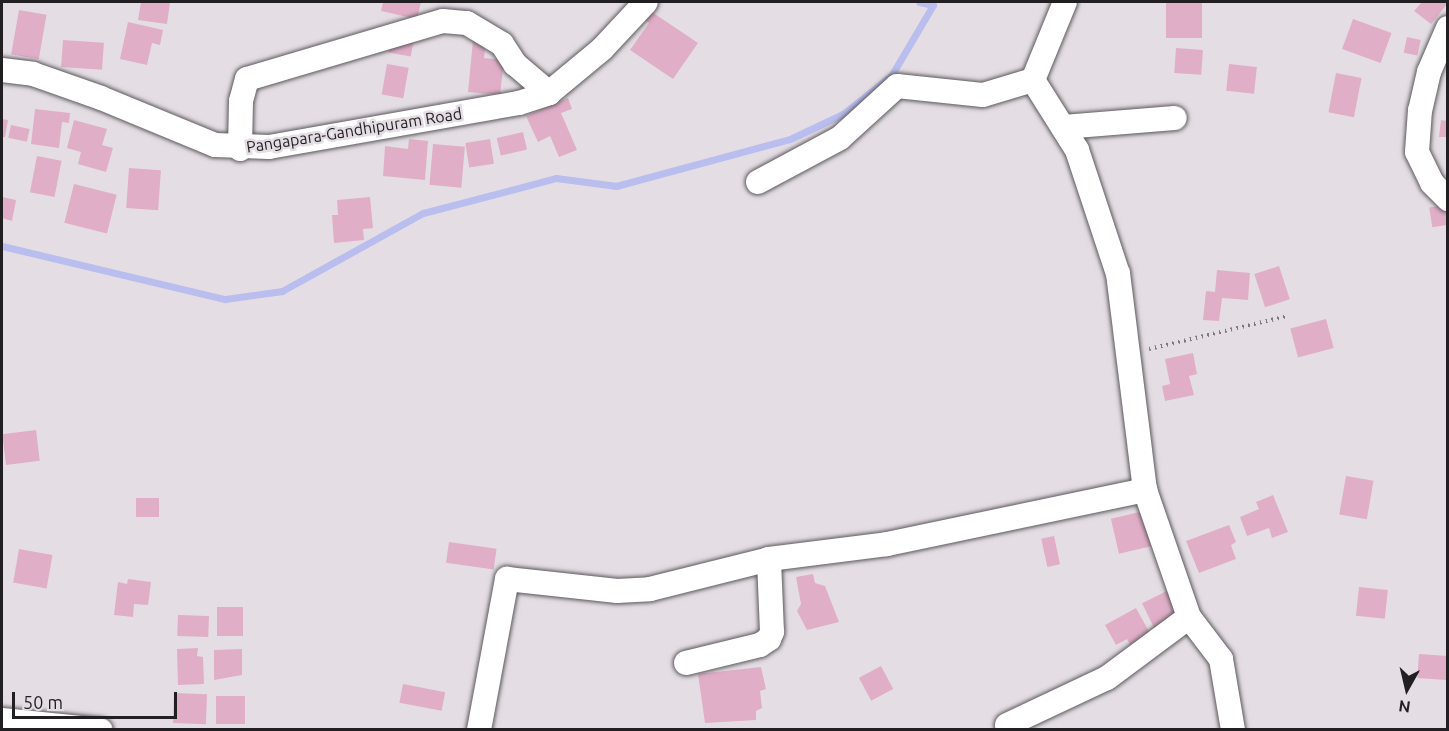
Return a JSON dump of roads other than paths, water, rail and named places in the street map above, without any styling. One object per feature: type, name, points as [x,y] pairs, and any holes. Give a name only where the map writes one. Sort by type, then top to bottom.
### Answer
[{"type":"street","name":"Pangapara-Gandhipuram Road","points":[[2,70],[33,74],[215,145],[240,149],[519,104],[549,93],[617,35],[646,2]]},
{"type":"street","points":[[1033,80],[1065,2]]},
{"type":"street","points":[[240,149],[241,101],[247,79],[443,21],[466,23],[493,38],[515,64],[549,93]]},
{"type":"street","points":[[1448,28],[1429,72],[1420,110],[1417,152],[1432,183],[1448,199]]},
{"type":"street","points":[[1033,80],[1077,150],[1118,274],[1145,490],[1189,617],[1221,659],[1233,729]]},
{"type":"street","points":[[758,182],[840,138],[897,86],[983,95],[1033,80]]},
{"type":"street","points":[[1062,127],[1174,118]]},
{"type":"street","points":[[479,729],[507,579],[617,591],[650,589],[769,559],[887,544],[1145,490]]},
{"type":"street","points":[[686,663],[760,645],[768,639],[772,632],[769,559]]},
{"type":"street","points":[[1007,725],[1107,678],[1189,617]]},
{"type":"street","points":[[2,720],[100,729]]},
{"type":"waterway","points":[[2,246],[225,299],[282,291],[423,213],[556,178],[616,186],[790,139],[843,114],[891,76],[933,5],[919,2]]}]
